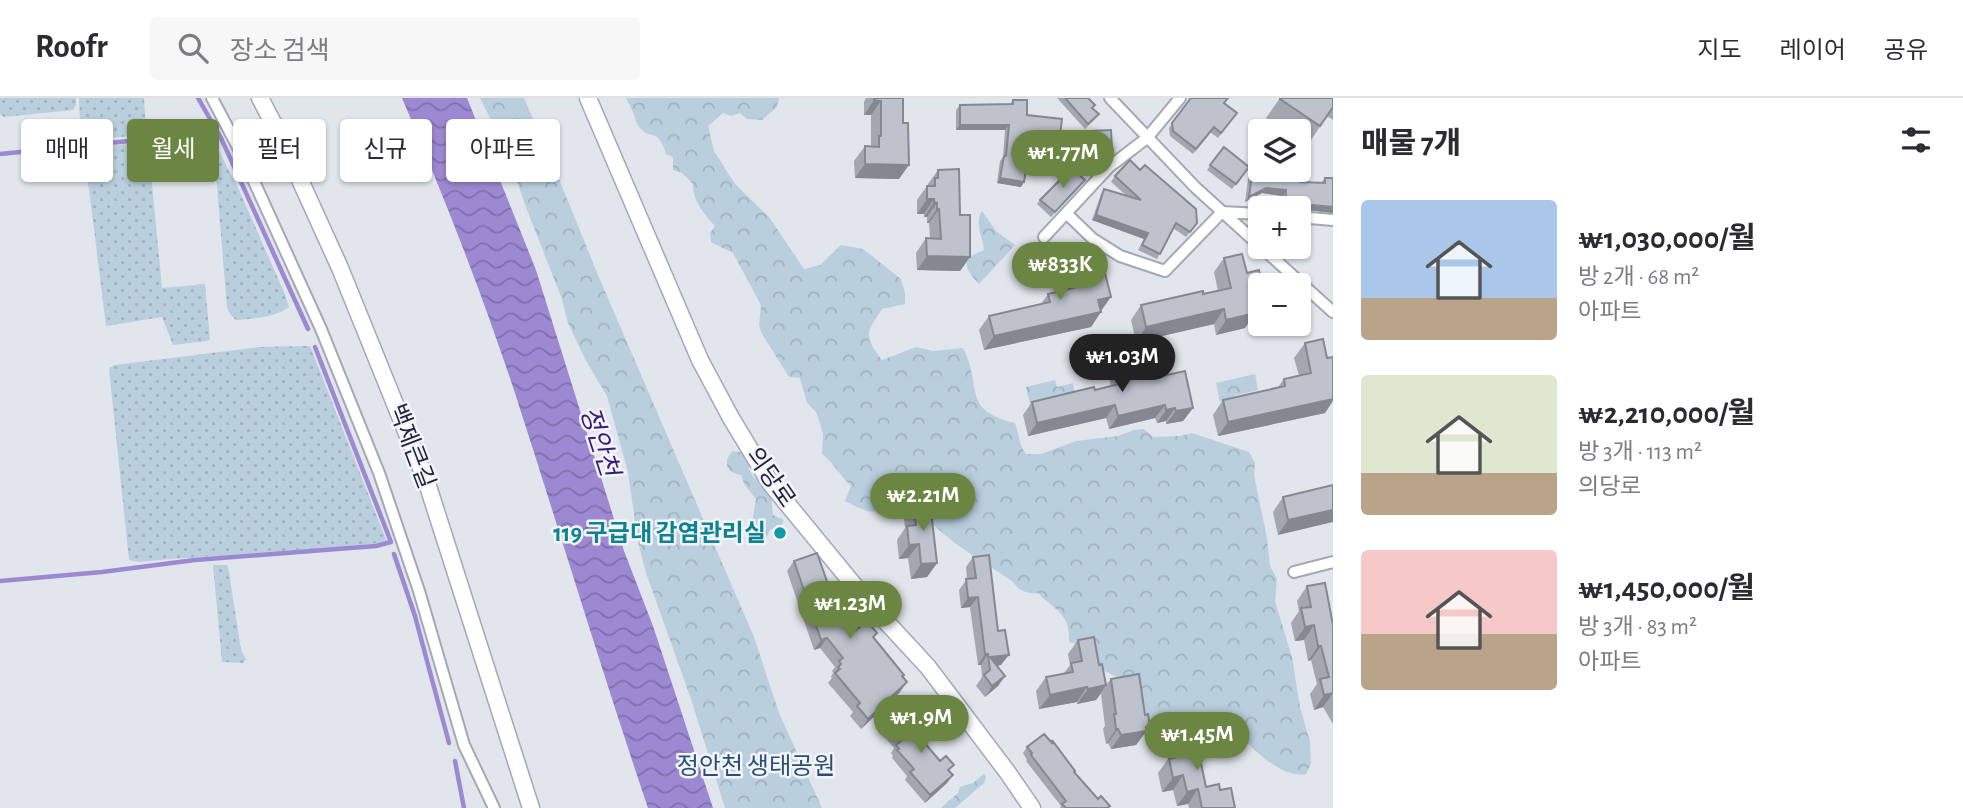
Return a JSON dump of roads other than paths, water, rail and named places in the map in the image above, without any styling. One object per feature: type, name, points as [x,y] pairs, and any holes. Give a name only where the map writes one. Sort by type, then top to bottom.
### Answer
[{"type":"main road","name":"백제큰길","points":[[260,98],[340,268],[427,483],[531,808]]},
{"type":"main road","name":"의당로","points":[[588,98],[700,360],[771,484],[867,601],[928,667],[1032,808]]},
{"type":"street","points":[[212,98],[242,155],[321,330],[379,473],[419,591],[464,745],[494,808]]},
{"type":"street","points":[[1110,98],[1147,138],[1248,235]]},
{"type":"street","points":[[1044,237],[1109,167],[1147,138],[1180,98]]},
{"type":"street","points":[[1066,213],[1093,239],[1120,256],[1165,271],[1222,212],[1248,213]]},
{"type":"street","points":[[1311,218],[1333,220]]},
{"type":"street","points":[[1275,259],[1333,312]]},
{"type":"street","points":[[1294,572],[1333,562]]},
{"type":"water","points":[[402,98],[467,98],[475,119],[446,119],[446,182],[501,182],[536,270],[624,551],[653,626],[713,808],[648,808],[501,353],[432,170],[432,119],[411,119]]},
{"type":"waterway","points":[[198,98],[221,138],[308,329]]},
{"type":"waterway","points":[[0,154],[127,141]]},
{"type":"waterway","points":[[0,581],[195,560],[376,546],[391,542],[315,347]]},
{"type":"waterway","points":[[394,554],[415,616],[449,743]]},
{"type":"waterway","points":[[455,761],[464,808]]},
{"type":"place","name":"119 구급대 감염관리실","points":[[780,533]]},
{"type":"water label","name":"정안천","points":[[600,441]]},
{"type":"park label","name":"정안천 생태공원","points":[[756,766]]}]
